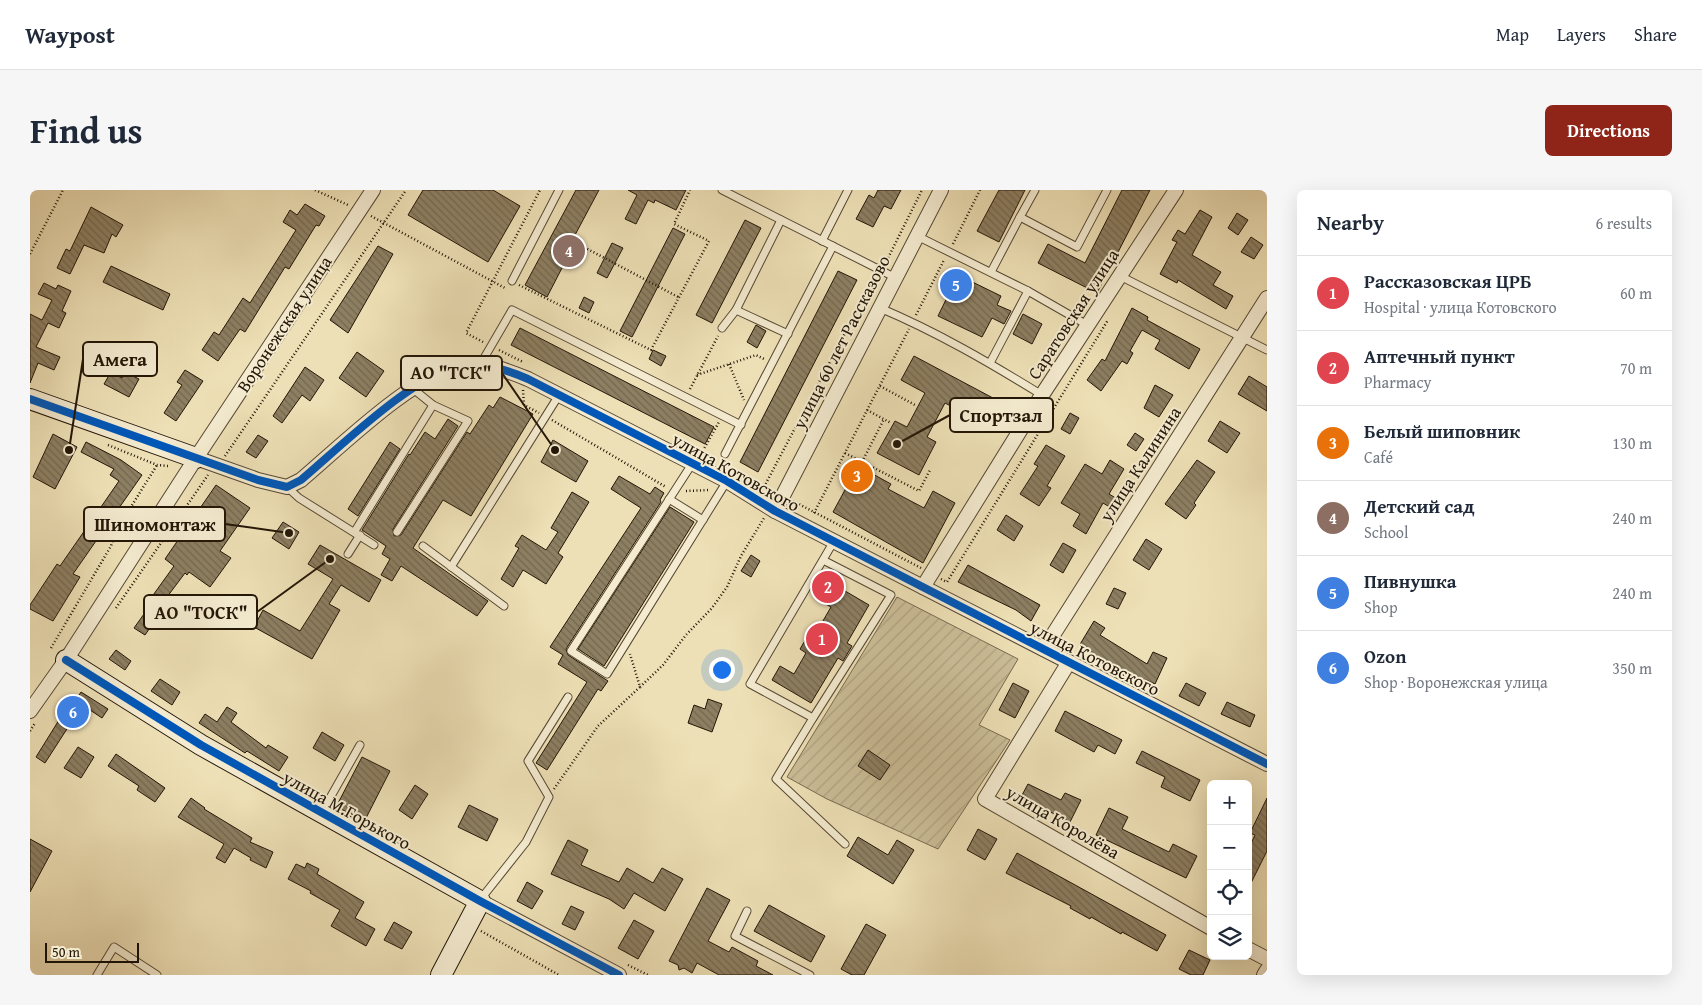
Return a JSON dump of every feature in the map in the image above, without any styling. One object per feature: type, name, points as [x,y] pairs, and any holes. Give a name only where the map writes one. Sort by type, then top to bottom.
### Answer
[{"type":"street","name":"Воронежская улица","points":[[33,717],[59,654],[210,468],[373,190]]},
{"type":"street","name":"улица 60 лет Рассказово","points":[[772,510],[782,496],[941,190]]},
{"type":"street","name":"Саратовская улица","points":[[923,587],[1042,395],[1089,326],[1176,190]]},
{"type":"street","name":"улица Калинина","points":[[1044,649],[1267,298]]},
{"type":"street","name":"улица Котовского","points":[[287,487],[301,480],[412,388],[439,373],[460,366],[480,365],[501,368],[695,456],[724,486],[834,540],[1267,764]]},
{"type":"street","points":[[30,399],[210,468],[287,487]]},
{"type":"street","name":"улица М.Горького","points":[[59,654],[201,745],[480,901],[619,975]]},
{"type":"street","name":"улица Королёва","points":[[1069,662],[985,799],[1207,926]]},
{"type":"street","points":[[442,975],[480,901]]},
{"type":"street","points":[[1252,951],[1267,959]]},
{"type":"street","points":[[1264,975],[1267,970]]},
{"type":"lane","points":[[512,281],[558,190]]},
{"type":"lane","points":[[722,190],[896,278]]},
{"type":"lane","points":[[822,240],[848,190]]},
{"type":"lane","points":[[991,272],[1035,190]]},
{"type":"lane","points":[[1020,217],[1077,247],[1107,190]]},
{"type":"lane","points":[[722,328],[736,310],[781,220]]},
{"type":"lane","points":[[917,236],[1028,291],[1089,326]]},
{"type":"lane","points":[[725,454],[833,246]]},
{"type":"lane","points":[[1120,276],[1267,350]]},
{"type":"lane","points":[[990,363],[1028,291]]},
{"type":"lane","points":[[880,308],[913,322],[990,363],[1042,395]]},
{"type":"lane","points":[[480,365],[512,310],[741,425]]},
{"type":"lane","points":[[736,310],[788,334]]},
{"type":"lane","points":[[398,532],[468,421],[433,405],[412,388]]},
{"type":"lane","points":[[451,567],[559,395]]},
{"type":"lane","points":[[348,554],[358,533],[433,405]]},
{"type":"lane","points":[[695,456],[669,500],[571,651],[607,674],[724,486]]},
{"type":"lane","points":[[287,487],[299,498],[358,533],[374,545]]},
{"type":"lane","points":[[669,500],[703,520]]},
{"type":"lane","points":[[813,718],[750,684],[834,540]]},
{"type":"lane","points":[[423,546],[504,606]]},
{"type":"lane","points":[[823,560],[891,595],[776,779],[845,844]]},
{"type":"lane","points":[[480,901],[526,842],[548,796],[528,761],[568,697]]},
{"type":"lane","points":[[322,812],[360,745]]},
{"type":"lane","points":[[747,911],[735,936],[810,975]]},
{"type":"lane","points":[[97,975],[114,947],[157,975]]},
{"type":"path","points":[[30,254],[63,190]]},
{"type":"path","points":[[315,190],[360,210],[507,290],[512,281],[651,350],[709,240],[674,224],[690,190]]},
{"type":"path","points":[[116,609],[210,468],[406,190]]},
{"type":"path","points":[[525,363],[466,333],[540,190]]},
{"type":"path","points":[[764,487],[922,190]]},
{"type":"path","points":[[814,512],[980,190]]},
{"type":"path","points":[[578,244],[680,298]]},
{"type":"path","points":[[947,582],[1110,317]]},
{"type":"path","points":[[686,397],[722,328]]},
{"type":"path","points":[[697,375],[756,354],[773,363]]},
{"type":"path","points":[[729,364],[748,410]]},
{"type":"path","points":[[522,385],[524,405],[540,413]]},
{"type":"path","points":[[880,386],[915,404]]},
{"type":"path","points":[[867,410],[891,423]]},
{"type":"path","points":[[708,457],[695,456],[722,415]]},
{"type":"path","points":[[547,418],[674,491],[724,486]]},
{"type":"path","points":[[862,462],[884,419]]},
{"type":"path","points":[[845,453],[919,491],[930,470]]},
{"type":"path","points":[[59,654],[111,546],[116,531],[158,466]]},
{"type":"path","points":[[755,482],[932,573]]},
{"type":"path","points":[[548,796],[598,726],[663,665],[686,635],[717,601],[727,587],[741,556],[772,510]]},
{"type":"path","points":[[627,643],[640,687]]},
{"type":"path","points":[[30,731],[33,717]]},
{"type":"path","points":[[476,928],[559,975]]},
{"type":"shaded area","points":[[897,597],[1018,659],[979,725],[1010,740],[938,849],[827,799],[787,777]]},
{"type":"building","points":[[423,190],[493,190],[520,206],[488,262],[408,215]]},
{"type":"building","points":[[576,190],[599,190],[567,250],[574,254],[566,268],[563,266],[547,297],[525,285]]},
{"type":"building","points":[[628,190],[686,190],[676,210],[655,200],[654,203],[648,200],[636,224],[625,219],[637,195]]},
{"type":"building","points":[[878,190],[901,190],[891,209],[884,206],[873,227],[856,219],[869,195],[874,198]]},
{"type":"building","points":[[999,190],[1025,190],[999,242],[977,231]]},
{"type":"building","points":[[1122,190],[1150,190],[1097,293],[1038,263],[1048,244],[1085,263]]},
{"type":"building","points":[[305,204],[325,216],[319,226],[316,225],[289,269],[285,267],[245,332],[240,329],[218,361],[202,350],[214,332],[219,335],[243,298],[250,303],[296,230],[283,222],[290,210],[297,215]]},
{"type":"building","points":[[91,207],[123,225],[116,237],[112,234],[104,253],[84,245],[70,274],[57,268],[66,249],[70,251]]},
{"type":"building","points":[[1200,210],[1212,217],[1192,255],[1221,272],[1213,285],[1233,296],[1226,309],[1178,280],[1177,283],[1160,274],[1177,242],[1172,240],[1178,230],[1185,234]]},
{"type":"building","points":[[1237,213],[1248,220],[1238,235],[1228,228]]},
{"type":"building","points":[[745,220],[761,228],[712,323],[696,315]]},
{"type":"building","points":[[673,228],[685,234],[632,337],[620,331]]},
{"type":"building","points":[[1251,237],[1263,245],[1254,259],[1241,252]]},
{"type":"building","points":[[612,243],[623,248],[607,278],[597,273]]},
{"type":"building","points":[[378,246],[393,254],[348,333],[330,320]]},
{"type":"building","points":[[111,266],[170,294],[163,310],[103,282]]},
{"type":"building","points":[[838,271],[857,280],[758,472],[740,462]]},
{"type":"building","points":[[958,275],[1001,296],[997,305],[1011,311],[1004,324],[992,318],[982,337],[938,316]]},
{"type":"building","points":[[44,283],[56,289],[58,285],[71,291],[62,311],[66,313],[59,328],[48,323],[36,347],[60,357],[54,370],[38,363],[30,383],[30,314],[42,320],[52,300],[38,294]]},
{"type":"building","points":[[584,297],[594,302],[589,313],[579,308]]},
{"type":"building","points":[[1132,308],[1148,317],[1147,320],[1200,349],[1189,369],[1155,349],[1160,340],[1142,330],[1130,351],[1133,353],[1127,364],[1122,361],[1101,391],[1087,380],[1102,359],[1105,361]]},
{"type":"building","points":[[1023,314],[1042,324],[1032,344],[1013,334]]},
{"type":"building","points":[[756,325],[766,331],[757,348],[747,342]]},
{"type":"building","points":[[520,328],[714,427],[705,444],[511,345]]},
{"type":"building","points":[[653,350],[666,356],[661,366],[649,359]]},
{"type":"building","points":[[357,352],[384,371],[366,397],[339,378]]},
{"type":"building","points":[[914,356],[1008,406],[996,430],[945,403],[927,437],[936,442],[919,475],[877,453],[895,421],[907,427],[925,393],[901,380]]},
{"type":"building","points":[[305,367],[324,380],[310,401],[302,395],[282,423],[273,416]]},
{"type":"building","points":[[185,370],[203,381],[176,421],[164,413],[182,385],[177,382]]},
{"type":"building","points":[[111,372],[122,378],[125,372],[139,379],[129,397],[104,384]]},
{"type":"building","points":[[1249,376],[1267,387],[1267,411],[1238,394]]},
{"type":"building","points":[[1155,385],[1173,395],[1159,417],[1144,408]]},
{"type":"building","points":[[500,397],[533,414],[471,516],[443,500],[413,548],[488,601],[477,616],[401,566],[392,581],[381,575],[390,559],[382,554],[386,546],[362,530],[409,454],[425,432],[435,439],[448,419],[458,426],[393,529],[394,536],[401,535],[467,432],[470,434],[489,405],[493,408]]},
{"type":"building","points":[[1070,413],[1079,418],[1070,434],[1061,429]]},
{"type":"building","points":[[1220,421],[1240,433],[1227,453],[1208,441]]},
{"type":"building","points":[[1135,433],[1144,439],[1136,451],[1127,445]]},
{"type":"building","points":[[53,434],[77,447],[55,489],[33,477]]},
{"type":"building","points":[[258,435],[268,441],[256,458],[246,452]]},
{"type":"building","points":[[553,440],[588,461],[576,482],[541,462]]},
{"type":"building","points":[[86,442],[121,460],[142,475],[73,574],[80,577],[53,621],[30,609],[30,605],[57,564],[60,566],[119,481],[110,475],[114,469],[81,452]]},
{"type":"building","points":[[390,442],[400,449],[358,516],[348,509]]},
{"type":"building","points":[[1046,445],[1065,456],[1047,486],[1051,488],[1039,506],[1020,494],[1038,466],[1034,464]]},
{"type":"building","points":[[1110,460],[1124,469],[1109,494],[1119,500],[1113,509],[1103,503],[1086,534],[1073,526],[1080,514],[1061,503],[1085,464],[1102,474]]},
{"type":"building","points":[[1197,460],[1215,472],[1194,503],[1196,505],[1186,519],[1165,504]]},
{"type":"building","points":[[858,466],[891,484],[888,489],[924,508],[933,491],[955,503],[923,563],[833,512]]},
{"type":"building","points":[[619,476],[650,494],[655,487],[664,493],[660,500],[661,502],[566,649],[568,655],[608,681],[601,691],[598,689],[547,770],[536,763],[587,682],[558,664],[563,655],[550,647],[641,508],[611,489]]},
{"type":"building","points":[[216,485],[250,508],[220,551],[231,558],[210,587],[189,572],[187,575],[185,573],[161,605],[151,598],[174,566],[165,559]]},
{"type":"building","points":[[572,492],[589,502],[558,553],[563,557],[546,584],[523,570],[513,587],[501,579],[519,548],[515,546],[522,535],[546,550],[558,532],[551,528]]},
{"type":"building","points":[[670,507],[694,522],[604,666],[578,649]]},
{"type":"building","points":[[1006,515],[1023,526],[1014,541],[997,530]]},
{"type":"building","points":[[283,522],[299,532],[289,549],[272,538]]},
{"type":"building","points":[[1146,539],[1162,549],[1149,570],[1133,560]]},
{"type":"building","points":[[1063,543],[1076,550],[1063,573],[1050,565]]},
{"type":"building","points":[[320,545],[381,580],[369,602],[341,585],[329,604],[340,610],[312,659],[254,627],[263,610],[300,631],[333,579],[308,564]]},
{"type":"building","points":[[751,555],[760,561],[751,577],[741,571]]},
{"type":"building","points":[[968,565],[1040,605],[1031,621],[1016,610],[958,582]]},
{"type":"building","points":[[828,581],[869,605],[847,643],[852,646],[843,661],[838,658],[811,703],[772,680],[780,666],[794,674],[806,653],[800,649],[815,624],[820,626],[831,607],[817,599]]},
{"type":"building","points":[[1114,588],[1126,593],[1118,609],[1106,604]]},
{"type":"building","points":[[144,614],[154,622],[145,635],[134,628]]},
{"type":"building","points":[[1094,621],[1105,628],[1100,635],[1147,664],[1153,652],[1167,658],[1155,684],[1144,679],[1142,683],[1123,675],[1079,646]]},
{"type":"building","points":[[116,650],[131,661],[125,670],[109,659]]},
{"type":"building","points":[[160,679],[180,692],[172,705],[151,691]]},
{"type":"building","points":[[1013,683],[1029,691],[1015,718],[999,710]]},
{"type":"building","points":[[1186,683],[1206,693],[1199,706],[1179,696]]},
{"type":"building","points":[[81,692],[108,709],[102,718],[87,708],[80,720],[68,713]]},
{"type":"building","points":[[708,699],[722,704],[712,732],[688,723],[694,705],[705,709]]},
{"type":"building","points":[[1227,702],[1255,715],[1250,727],[1221,714]]},
{"type":"building","points":[[227,707],[237,713],[231,722],[266,748],[268,745],[288,757],[279,771],[247,751],[245,753],[199,723],[205,714],[217,722]]},
{"type":"building","points":[[1065,711],[1122,740],[1115,754],[1098,745],[1094,752],[1055,731]]},
{"type":"building","points":[[64,712],[74,718],[45,763],[36,757]]},
{"type":"building","points":[[322,732],[344,745],[335,761],[313,748]]},
{"type":"building","points":[[78,747],[94,757],[81,778],[64,768]]},
{"type":"building","points":[[868,750],[890,765],[880,780],[858,766]]},
{"type":"building","points":[[1142,751],[1200,780],[1190,801],[1161,787],[1165,777],[1136,763]]},
{"type":"building","points":[[116,754],[165,788],[155,802],[137,790],[139,786],[108,766]]},
{"type":"building","points":[[362,757],[390,771],[365,820],[336,807]]},
{"type":"building","points":[[1028,784],[1061,800],[1065,793],[1081,800],[1070,822],[1021,797]]},
{"type":"building","points":[[415,785],[428,794],[412,819],[399,810]]},
{"type":"building","points":[[191,798],[204,809],[252,838],[250,842],[273,852],[266,868],[250,860],[251,858],[234,848],[225,863],[216,858],[224,844],[178,817]]},
{"type":"building","points":[[1267,798],[1267,851],[1252,881],[1252,841],[1255,835],[1252,834],[1252,829]]},
{"type":"building","points":[[469,805],[498,819],[487,841],[458,827]]},
{"type":"building","points":[[1109,808],[1128,817],[1122,829],[1169,852],[1173,844],[1197,856],[1186,878],[1096,835]]},
{"type":"building","points":[[978,829],[997,839],[985,860],[967,850]]},
{"type":"building","points":[[858,837],[888,855],[897,840],[914,850],[893,884],[847,856]]},
{"type":"building","points":[[30,839],[52,851],[30,892]]},
{"type":"building","points":[[568,840],[588,850],[581,865],[619,882],[627,868],[653,883],[662,868],[683,879],[665,911],[634,893],[624,909],[609,899],[551,874]]},
{"type":"building","points":[[1017,853],[1166,935],[1157,951],[1091,917],[1090,919],[1070,908],[1071,906],[1006,873]]},
{"type":"building","points":[[307,863],[319,869],[317,874],[364,902],[355,918],[375,929],[366,946],[331,926],[340,910],[288,879],[296,864],[305,868]]},
{"type":"building","points":[[527,882],[543,891],[532,909],[517,901]]},
{"type":"building","points":[[707,888],[730,900],[708,941],[729,952],[732,947],[758,961],[756,966],[773,975],[719,975],[697,963],[692,973],[684,968],[679,970],[678,965],[669,961]]},
{"type":"building","points":[[769,905],[825,936],[811,962],[754,931]]},
{"type":"building","points":[[571,906],[584,912],[575,930],[562,924]]},
{"type":"building","points":[[634,920],[654,931],[638,959],[618,948]]},
{"type":"building","points":[[394,922],[412,932],[402,949],[384,940]]},
{"type":"building","points":[[866,924],[886,935],[864,975],[852,975],[841,969]]},
{"type":"building","points":[[1189,950],[1210,960],[1203,975],[1191,975],[1179,969]]},
{"type":"cycle path","points":[[30,399],[258,480],[287,487],[301,480],[378,414],[423,382],[444,371],[462,366],[479,365],[504,370],[528,379],[727,481],[775,511],[1267,764]]},
{"type":"cycle path","points":[[66,660],[201,745],[480,901],[619,975]]},
{"type":"place","name":"Детский сад","points":[[569,251]]},
{"type":"place","name":"Пивнушка","points":[[956,285]]},
{"type":"place","name":"Спортзал","points":[[897,444]]},
{"type":"place","name":"Амега","points":[[69,450]]},
{"type":"place","name":"АО \"ТСК\"","points":[[555,450]]},
{"type":"place","name":"Белый шиповник","points":[[857,476]]},
{"type":"place","name":"Шиномонтаж","points":[[289,533]]},
{"type":"place","name":"АО \"ТОСК\"","points":[[330,559]]},
{"type":"place","name":"Аптечный пункт","points":[[828,587]]},
{"type":"place","name":"Рассказовская ЦРБ","points":[[822,639]]},
{"type":"place","name":"Ozon","points":[[73,712]]}]
